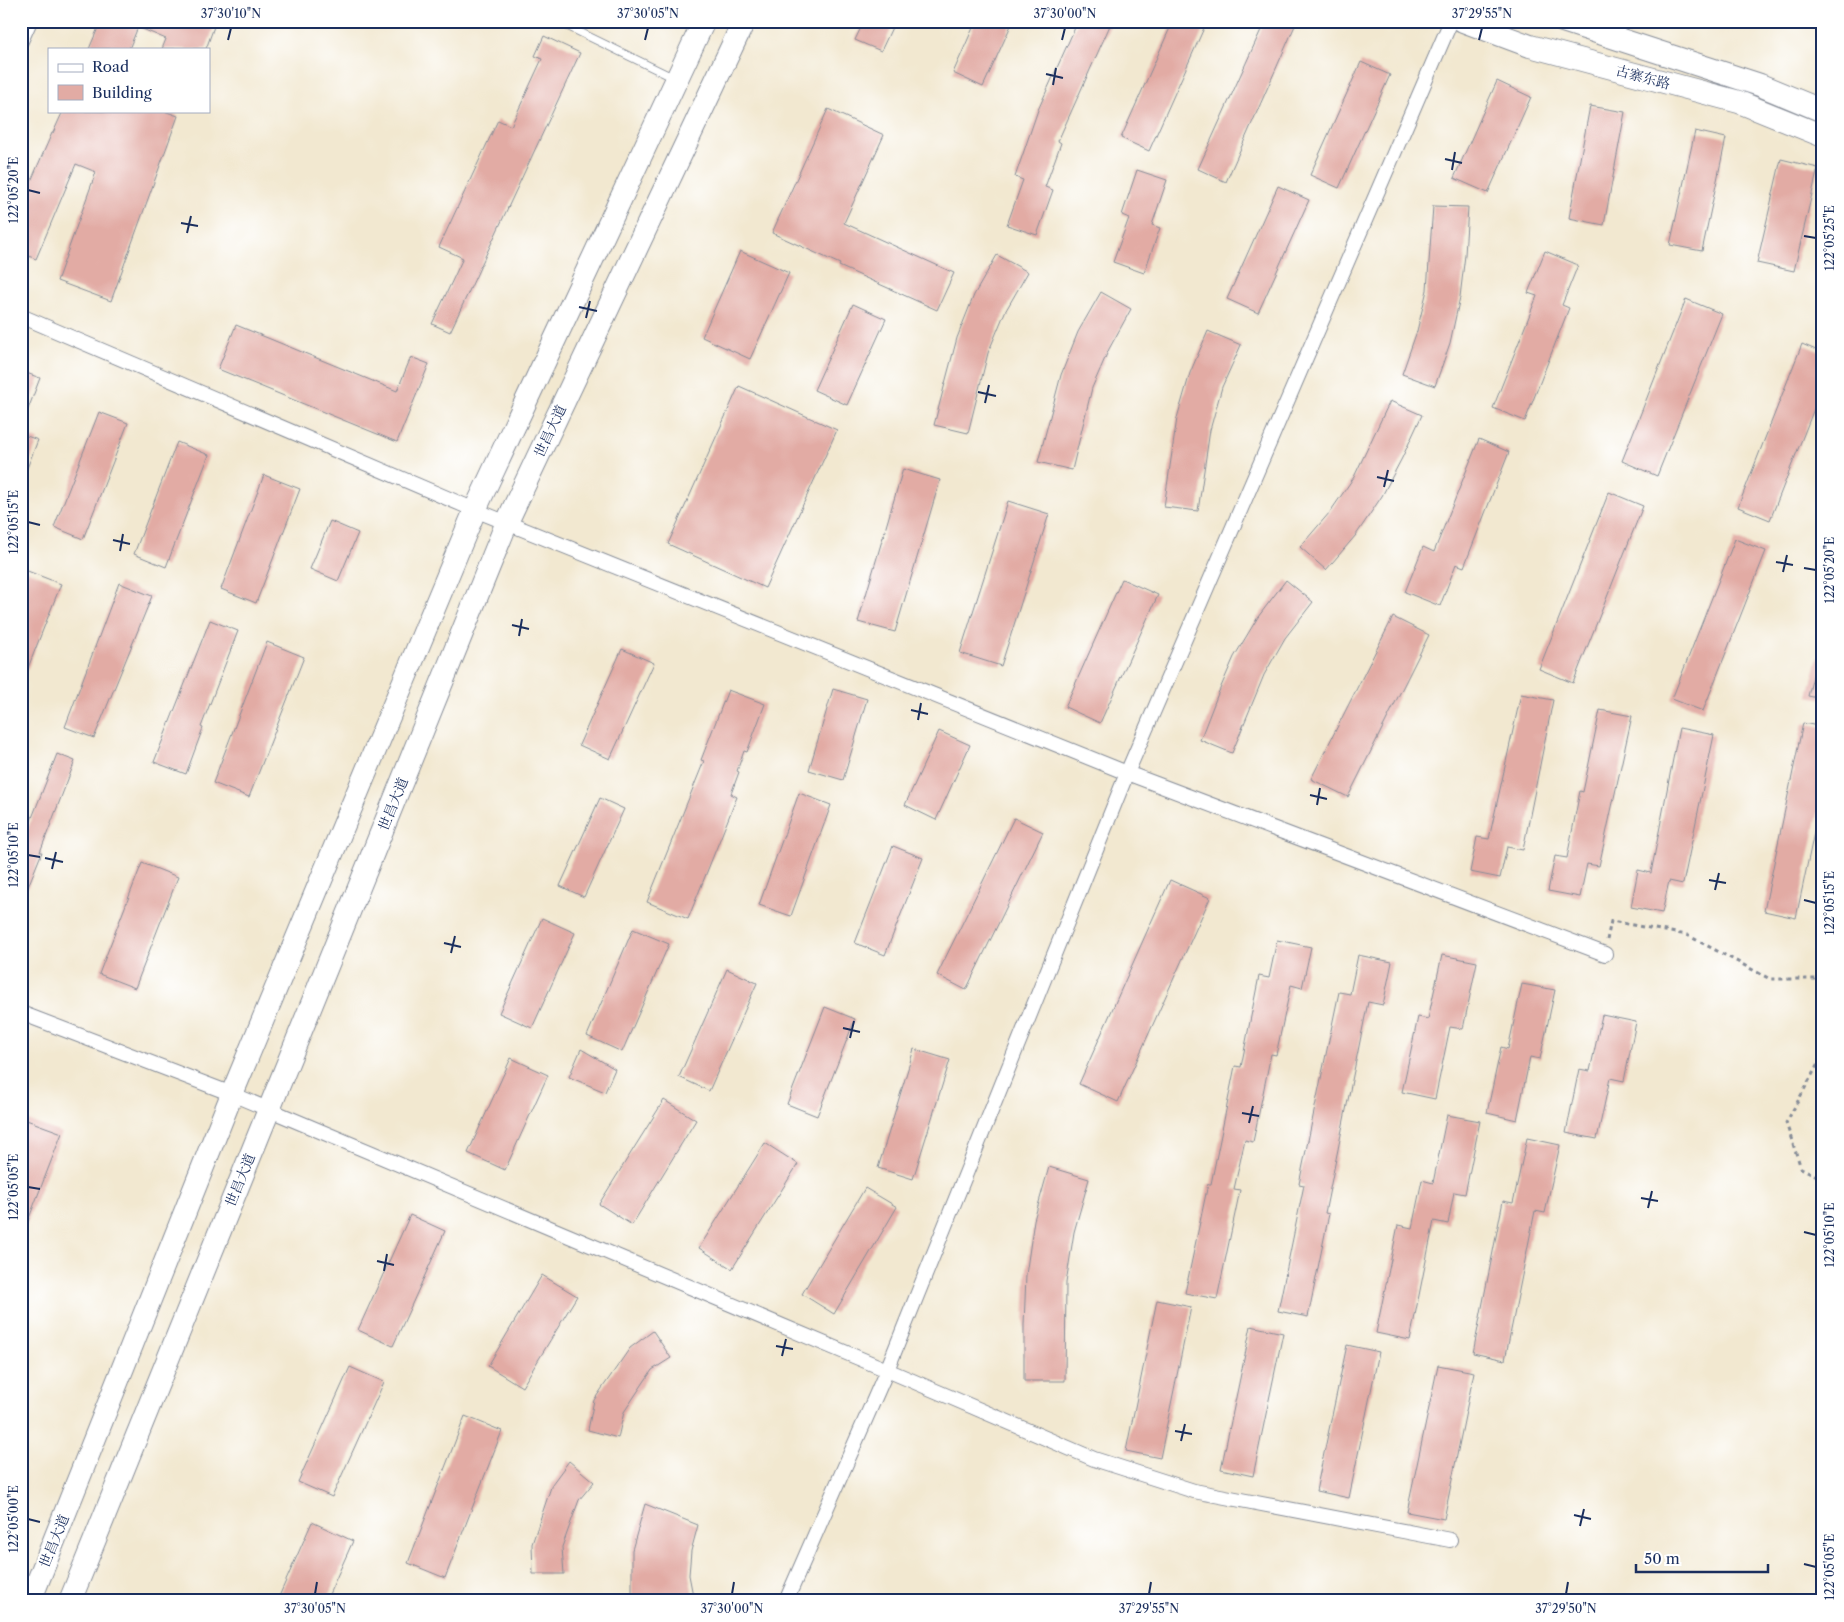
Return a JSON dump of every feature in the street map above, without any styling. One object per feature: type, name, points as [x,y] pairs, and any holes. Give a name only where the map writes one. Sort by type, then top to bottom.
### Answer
[{"type":"main road","name":"世昌大道","points":[[30,1601],[232,1094],[475,510],[704,21]]},
{"type":"main road","name":"世昌大道","points":[[70,1601],[507,522],[744,21]]},
{"type":"main road","name":"古寨东路","points":[[1462,21],[1530,46],[1739,102],[1823,136]]},
{"type":"main road","name":"古寨东路","points":[[1563,21],[1760,85],[1823,111]]},
{"type":"street","points":[[21,41],[30,21]]},
{"type":"street","points":[[786,1601],[887,1370],[1127,773],[1451,21]]},
{"type":"street","points":[[21,316],[475,510],[1127,773],[1605,954]]},
{"type":"street","points":[[21,1013],[269,1109],[1094,1459],[1194,1491],[1450,1540]]},
{"type":"lane","points":[[557,21],[676,80]]},
{"type":"path","points":[[1605,954],[1611,920],[1687,935],[1770,979],[1823,980]]},
{"type":"path","points":[[1823,1050],[1818,1064],[1786,1123],[1801,1168],[1823,1179]]},
{"type":"building","points":[[101,21],[216,21],[206,48],[162,48],[166,39],[138,27],[129,48],[89,48]]},
{"type":"building","points":[[864,21],[895,21],[881,51],[855,40]]},
{"type":"building","points":[[976,21],[1013,21],[983,87],[953,73]]},
{"type":"building","points":[[1078,21],[1112,21],[1058,141],[1061,143],[1045,187],[1053,190],[1037,235],[1007,225],[1023,180],[1015,177],[1038,110]]},
{"type":"building","points":[[1173,21],[1190,21],[1204,28],[1149,151],[1121,138]]},
{"type":"building","points":[[1265,21],[1297,21],[1226,182],[1198,169]]},
{"type":"building","points":[[544,36],[580,53],[450,332],[432,324],[463,258],[439,247],[498,120],[511,126],[542,59],[535,56]]},
{"type":"building","points":[[1361,62],[1390,75],[1339,188],[1310,175]]},
{"type":"building","points":[[1497,81],[1531,97],[1488,193],[1454,178]]},
{"type":"building","points":[[1590,106],[1625,112],[1604,225],[1569,218]]},
{"type":"building","points":[[828,109],[884,135],[844,223],[954,273],[937,310],[839,266],[840,264],[772,233]]},
{"type":"building","points":[[63,112],[167,112],[178,116],[111,301],[57,281],[96,172],[76,164],[36,259],[21,253],[21,204]]},
{"type":"building","points":[[1695,131],[1726,138],[1702,251],[1670,245]]},
{"type":"building","points":[[1781,159],[1818,168],[1794,271],[1757,263]]},
{"type":"building","points":[[1137,170],[1167,180],[1152,225],[1160,228],[1144,273],[1113,262],[1129,218],[1122,215]]},
{"type":"building","points":[[1278,186],[1309,200],[1258,313],[1227,299]]},
{"type":"building","points":[[1433,206],[1468,207],[1460,297],[1450,343],[1435,386],[1402,374],[1417,331],[1427,290]]},
{"type":"building","points":[[740,251],[789,273],[750,359],[702,337]]},
{"type":"building","points":[[1545,251],[1578,265],[1562,305],[1569,308],[1525,421],[1493,408],[1537,296],[1528,293]]},
{"type":"building","points":[[997,255],[1028,272],[1005,312],[988,353],[968,433],[934,425],[957,338],[974,295]]},
{"type":"building","points":[[1101,292],[1131,309],[1109,349],[1092,388],[1072,470],[1038,462],[1061,375],[1078,332]]},
{"type":"building","points":[[1686,299],[1722,314],[1657,476],[1622,461]]},
{"type":"building","points":[[853,304],[886,319],[847,405],[814,390]]},
{"type":"building","points":[[236,325],[397,391],[411,357],[429,364],[397,442],[218,369]]},
{"type":"building","points":[[1208,331],[1241,345],[1222,387],[1210,430],[1198,511],[1164,507],[1177,418],[1190,373]]},
{"type":"building","points":[[1802,344],[1823,353],[1823,386],[1770,520],[1738,507]]},
{"type":"building","points":[[21,371],[40,378],[22,425],[21,425]]},
{"type":"building","points":[[739,386],[837,430],[765,588],[668,544]]},
{"type":"building","points":[[1390,401],[1422,415],[1382,496],[1356,535],[1326,570],[1300,547],[1330,512],[1354,477]]},
{"type":"building","points":[[99,412],[128,423],[83,539],[54,527]]},
{"type":"building","points":[[21,434],[38,440],[22,481],[21,481]]},
{"type":"building","points":[[1479,439],[1509,452],[1464,567],[1456,564],[1440,606],[1405,592],[1423,547],[1434,552]]},
{"type":"building","points":[[177,442],[209,455],[166,567],[134,554]]},
{"type":"building","points":[[903,469],[940,480],[895,632],[858,622]]},
{"type":"building","points":[[264,475],[300,489],[256,603],[221,589]]},
{"type":"building","points":[[1609,492],[1643,506],[1573,683],[1539,669]]},
{"type":"building","points":[[1008,501],[1049,514],[1001,666],[960,653]]},
{"type":"building","points":[[330,521],[358,533],[338,581],[310,569]]},
{"type":"building","points":[[1735,539],[1766,551],[1703,711],[1672,699]]},
{"type":"building","points":[[25,570],[61,584],[22,683],[21,581]]},
{"type":"building","points":[[1122,579],[1158,595],[1100,723],[1065,707]]},
{"type":"building","points":[[1286,580],[1313,602],[1285,638],[1264,675],[1232,753],[1200,740],[1234,657],[1258,617]]},
{"type":"building","points":[[119,583],[152,596],[94,738],[65,727]]},
{"type":"building","points":[[1393,617],[1429,635],[1348,797],[1311,779]]},
{"type":"building","points":[[210,620],[238,631],[201,727],[203,728],[186,774],[154,762]]},
{"type":"building","points":[[267,642],[304,657],[249,797],[213,783]]},
{"type":"building","points":[[622,649],[654,663],[610,759],[579,745]]},
{"type":"building","points":[[1818,657],[1823,658],[1823,699],[1808,696]]},
{"type":"building","points":[[833,689],[867,699],[843,780],[809,770]]},
{"type":"building","points":[[728,690],[765,704],[747,752],[744,751],[737,771],[739,772],[731,794],[737,797],[688,919],[647,902],[704,761],[701,760]]},
{"type":"building","points":[[1521,694],[1553,700],[1523,850],[1507,847],[1500,878],[1470,872],[1477,837],[1489,839]]},
{"type":"building","points":[[1600,710],[1632,716],[1599,866],[1587,864],[1580,897],[1548,891],[1555,856],[1567,858],[1580,791],[1583,792]]},
{"type":"building","points":[[1803,723],[1823,727],[1823,790],[1796,918],[1764,911]]},
{"type":"building","points":[[1679,728],[1714,735],[1683,884],[1669,881],[1662,913],[1631,907],[1638,870],[1651,873]]},
{"type":"building","points":[[939,731],[970,745],[936,820],[905,805]]},
{"type":"building","points":[[57,754],[75,761],[21,904],[21,846]]},
{"type":"building","points":[[799,793],[831,805],[791,916],[759,905]]},
{"type":"building","points":[[600,798],[624,809],[584,897],[560,886]]},
{"type":"building","points":[[1014,818],[1043,832],[966,990],[937,975]]},
{"type":"building","points":[[893,846],[923,858],[885,955],[855,943]]},
{"type":"building","points":[[142,863],[178,877],[135,988],[99,974]]},
{"type":"building","points":[[1170,880],[1210,898],[1118,1102],[1079,1084]]},
{"type":"building","points":[[542,918],[575,933],[532,1028],[499,1013]]},
{"type":"building","points":[[633,929],[669,944],[622,1052],[587,1036]]},
{"type":"building","points":[[1277,940],[1311,947],[1302,988],[1291,985],[1276,1055],[1271,1054],[1253,1142],[1245,1140],[1234,1189],[1240,1190],[1217,1299],[1185,1293],[1208,1184],[1211,1184],[1235,1066],[1241,1067],[1259,976],[1269,978]]},
{"type":"building","points":[[1358,955],[1392,962],[1383,1005],[1368,1002],[1325,1213],[1329,1214],[1308,1317],[1278,1311],[1304,1185],[1299,1184],[1339,992],[1350,994]]},
{"type":"building","points":[[1442,955],[1477,962],[1463,1029],[1450,1027],[1435,1099],[1402,1092],[1418,1017],[1428,1019]]},
{"type":"building","points":[[727,969],[757,983],[709,1091],[679,1077]]},
{"type":"building","points":[[1522,984],[1555,990],[1540,1059],[1530,1057],[1517,1120],[1487,1113],[1501,1047],[1508,1049]]},
{"type":"building","points":[[825,1007],[855,1019],[817,1116],[787,1104]]},
{"type":"building","points":[[1602,1015],[1636,1022],[1624,1081],[1610,1078],[1597,1139],[1566,1133],[1579,1069],[1590,1071]]},
{"type":"building","points":[[581,1049],[615,1069],[605,1092],[569,1077]]},
{"type":"building","points":[[914,1049],[950,1060],[913,1179],[878,1168]]},
{"type":"building","points":[[511,1058],[548,1075],[505,1170],[468,1153]]},
{"type":"building","points":[[664,1100],[696,1120],[632,1225],[599,1204]]},
{"type":"building","points":[[1447,1115],[1480,1121],[1465,1194],[1454,1192],[1448,1224],[1434,1221],[1410,1340],[1376,1333],[1398,1225],[1412,1228],[1422,1180],[1433,1183]]},
{"type":"building","points":[[21,1118],[62,1133],[22,1236],[21,1236]]},
{"type":"building","points":[[1527,1138],[1560,1145],[1545,1213],[1535,1211],[1505,1360],[1473,1353],[1503,1201],[1513,1203]]},
{"type":"building","points":[[765,1143],[798,1164],[732,1269],[699,1248]]},
{"type":"building","points":[[1049,1167],[1089,1179],[1074,1232],[1066,1283],[1065,1381],[1024,1381],[1026,1275],[1034,1220]]},
{"type":"building","points":[[865,1188],[897,1207],[834,1314],[802,1294]]},
{"type":"building","points":[[410,1215],[445,1231],[393,1346],[358,1330]]},
{"type":"building","points":[[542,1275],[577,1296],[522,1387],[488,1366]]},
{"type":"building","points":[[1157,1300],[1191,1307],[1160,1458],[1126,1451]]},
{"type":"building","points":[[1251,1326],[1283,1333],[1253,1476],[1221,1469]]},
{"type":"building","points":[[653,1331],[671,1358],[652,1370],[624,1412],[618,1438],[588,1430],[594,1400],[630,1348]]},
{"type":"building","points":[[1347,1345],[1379,1352],[1349,1498],[1316,1491]]},
{"type":"building","points":[[1438,1365],[1474,1372],[1444,1519],[1407,1512]]},
{"type":"building","points":[[350,1367],[384,1382],[332,1497],[298,1482]]},
{"type":"building","points":[[465,1416],[502,1431],[445,1578],[408,1563]]},
{"type":"building","points":[[569,1461],[594,1482],[579,1500],[562,1547],[564,1574],[533,1574],[532,1544],[552,1484]]},
{"type":"building","points":[[645,1504],[698,1525],[691,1551],[689,1575],[694,1601],[632,1601],[632,1550]]},
{"type":"building","points":[[312,1522],[353,1541],[326,1601],[277,1601]]}]
